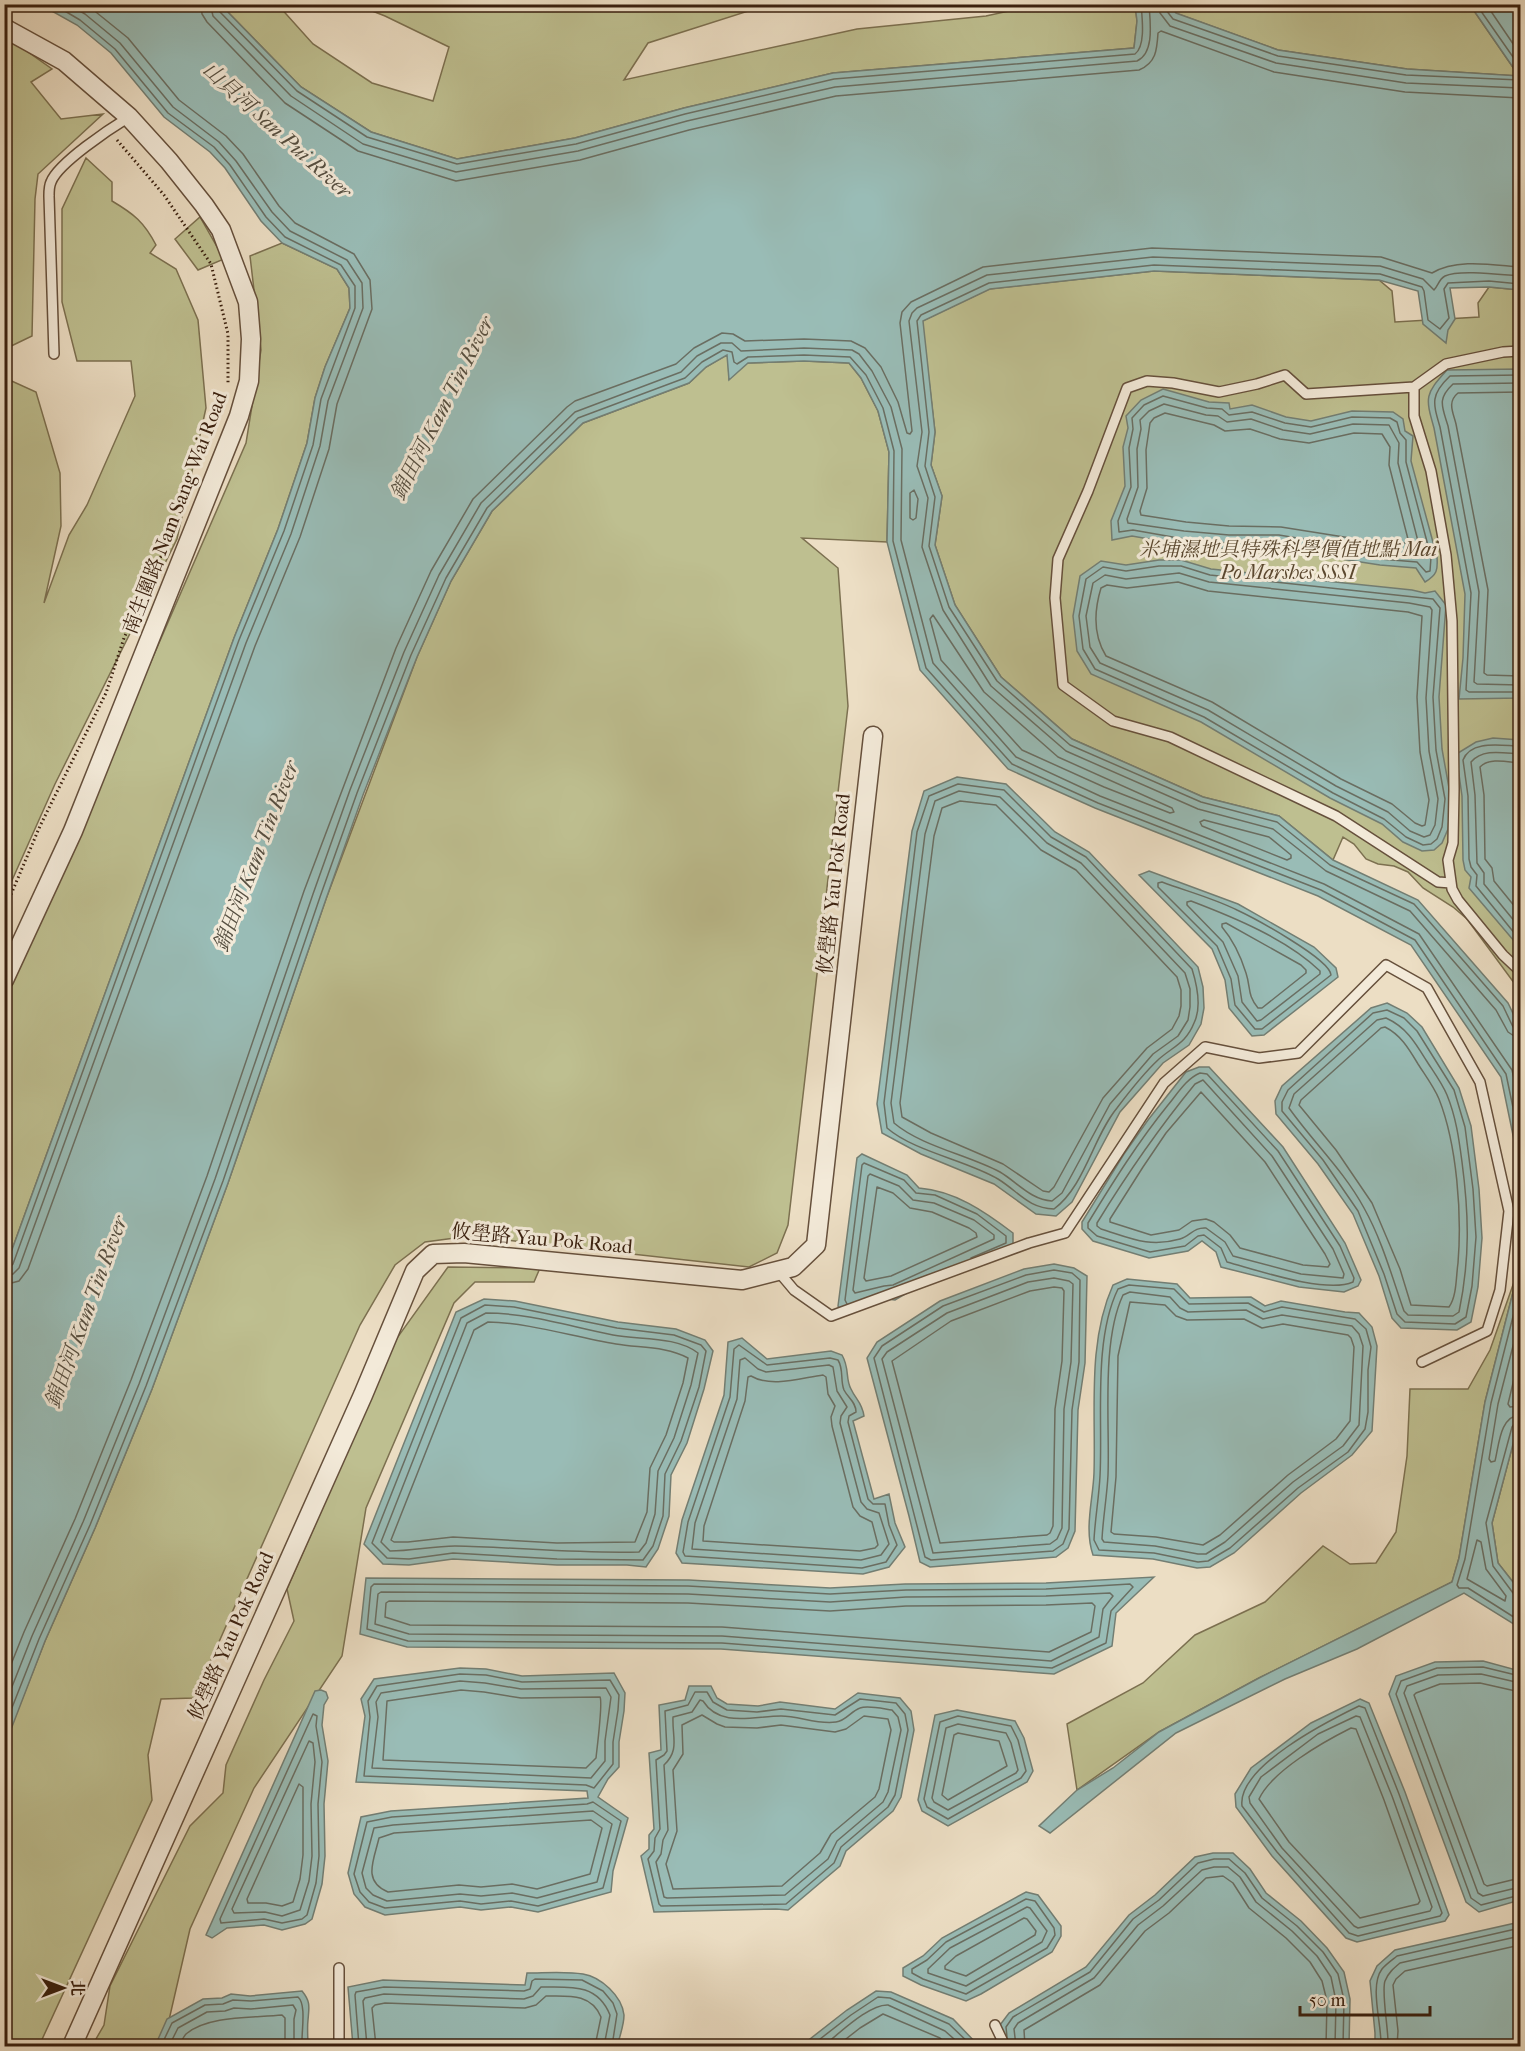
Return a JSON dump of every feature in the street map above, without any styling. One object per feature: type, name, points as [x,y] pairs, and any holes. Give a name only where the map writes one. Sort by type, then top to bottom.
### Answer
[{"type":"street","name":"南生圍路 Nam Sang Wai Road","points":[[4,28],[64,61],[129,117],[169,161],[204,205],[221,230],[248,302],[251,339],[249,381],[239,416],[73,831],[4,980]]},
{"type":"street","name":"攸壆路 Yau Pok Road","points":[[72,2046],[363,1395],[415,1271],[433,1254],[464,1252],[742,1280],[793,1267],[816,1245],[873,736]]},
{"type":"lane","points":[[54,354],[49,196],[51,181],[65,165],[108,130],[129,117]]},
{"type":"lane","points":[[1451,883],[1438,882],[1336,816],[1226,762],[1170,737],[1113,721],[1063,685],[1055,598],[1058,559],[1088,491],[1127,388],[1147,381],[1173,383],[1218,392],[1257,384],[1285,375],[1306,394],[1414,387],[1446,364],[1503,352],[1521,351]]},
{"type":"lane","points":[[1414,387],[1414,416],[1431,471],[1446,555],[1452,621],[1454,789],[1453,843],[1448,860],[1451,883],[1458,900],[1503,955],[1521,971]]},
{"type":"lane","points":[[777,1271],[794,1290],[831,1316],[1029,1243],[1065,1233],[1164,1083],[1205,1047],[1259,1058],[1299,1053],[1386,965],[1427,988],[1480,1082],[1509,1211],[1500,1290],[1487,1331],[1422,1362]]},
{"type":"lane","points":[[339,1968],[339,2046]]},
{"type":"lane","points":[[995,2025],[1005,2046]]},
{"type":"path","points":[[108,130],[164,195],[211,264],[228,334],[228,386]]},
{"type":"path","points":[[4,911],[40,826],[106,693],[124,638],[176,523]]},
{"type":"green space","points":[[221,5],[278,5],[313,44],[372,83],[433,101],[449,47],[357,5],[767,5],[648,43],[624,80],[857,29],[986,16],[1036,5],[1135,5],[1137,21],[1134,48],[833,73],[684,108],[575,138],[457,159],[371,132],[301,87]]},
{"type":"green space","points":[[1170,5],[1470,5],[1519,76],[1407,69],[1278,50],[1175,13]]},
{"type":"green space","points":[[4,35],[52,69],[31,82],[61,119],[103,114],[38,174],[35,199],[32,336],[5,349]]},
{"type":"green space","points":[[86,158],[112,182],[112,201],[143,224],[156,245],[150,253],[176,269],[198,320],[206,408],[177,539],[55,784],[5,896],[5,378],[36,392],[60,473],[61,526],[44,603],[69,535],[87,505],[135,396],[131,361],[77,361],[62,302],[62,209]]},
{"type":"green space","points":[[200,217],[224,259],[198,270],[175,239]]},
{"type":"green space","points":[[282,243],[337,269],[349,288],[350,308],[325,367],[315,398],[307,443],[278,529],[234,638],[5,1269],[5,997],[246,443],[261,350],[250,256]]},
{"type":"green space","name":"米埔濕地具特殊科學價值地點 Mai Po Marshes SSSI","points":[[1154,271],[1379,280],[1392,291],[1395,322],[1479,317],[1478,303],[1489,287],[1520,290],[1520,991],[1467,919],[1423,888],[1408,872],[1366,859],[1354,844],[1343,837],[1333,860],[1279,816],[1203,797],[1072,739],[1001,677],[955,605],[935,545],[942,496],[931,465],[935,432],[922,321],[989,289]]},
{"type":"green space","points":[[728,354],[729,379],[747,363],[804,361],[849,363],[861,378],[878,411],[889,452],[887,542],[802,538],[838,568],[848,706],[788,1225],[777,1253],[749,1267],[470,1236],[425,1242],[395,1265],[360,1325],[194,1698],[161,1699],[148,1755],[152,1800],[39,2046],[5,2046],[4,1745],[45,1641],[95,1528],[152,1389],[228,1183],[326,899],[417,657],[451,581],[492,511],[583,423],[689,383],[706,367]]},
{"type":"green space","points":[[1520,1265],[1485,1402],[1459,1558],[1452,1582],[1259,1678],[1159,1732],[1077,1790],[1067,1724],[1143,1683],[1195,1635],[1265,1602],[1323,1546],[1350,1564],[1376,1563],[1396,1532],[1407,1456],[1410,1389],[1468,1389],[1490,1350]]},
{"type":"green space","points":[[448,1267],[540,1268],[534,1282],[475,1282],[454,1303],[366,1508],[342,1656],[254,1788],[190,1929],[163,2046],[92,2046],[104,2025],[110,1986],[190,1826],[223,1793],[226,1765],[264,1680],[294,1621],[287,1589],[397,1338]]},
{"type":"green space","points":[[1520,1418],[1520,1591],[1498,1563],[1492,1523]]},
{"type":"water","points":[[41,5],[221,5],[301,87],[371,132],[457,159],[575,138],[684,108],[833,73],[1134,48],[1137,21],[1135,5],[1170,5],[1176,13],[1278,50],[1407,69],[1519,76],[1470,5],[1517,5],[1520,11],[1520,290],[1489,287],[1450,288],[1455,319],[1448,330],[1446,343],[1423,324],[1418,291],[1379,280],[1154,271],[990,289],[923,321],[935,432],[931,465],[942,496],[935,545],[955,605],[1001,677],[1072,739],[1203,797],[1279,816],[1333,860],[1418,900],[1508,1003],[1520,1028],[1520,1169],[1501,1077],[1411,945],[1318,896],[1095,808],[1008,769],[920,670],[887,542],[889,452],[878,411],[861,378],[849,363],[804,361],[748,363],[729,380],[727,355],[706,367],[689,383],[583,423],[492,511],[451,581],[417,657],[363,795],[228,1183],[152,1389],[95,1528],[45,1641],[5,1745],[5,1269],[234,638],[278,529],[307,443],[315,398],[325,367],[350,308],[349,288],[337,269],[282,243],[261,221],[225,168],[210,152],[164,117],[111,53],[77,25]]},
{"type":"water","points":[[1520,369],[1520,698],[1459,699],[1465,594],[1429,409],[1429,396],[1434,385],[1447,370]]},
{"type":"water","points":[[1163,389],[1209,402],[1229,403],[1230,409],[1252,405],[1286,417],[1311,421],[1352,411],[1393,412],[1403,419],[1405,431],[1413,436],[1411,461],[1437,557],[1437,569],[1432,577],[1425,582],[1416,568],[1380,565],[1277,549],[1228,549],[1183,545],[1132,536],[1112,540],[1111,521],[1125,486],[1123,447],[1128,428],[1126,416],[1141,400]]},
{"type":"water","points":[[1159,560],[1181,560],[1211,569],[1425,593],[1435,591],[1446,605],[1439,697],[1442,749],[1451,799],[1448,829],[1442,843],[1434,850],[1422,851],[1403,842],[1382,824],[1330,798],[1201,722],[1091,674],[1077,651],[1073,616],[1080,576],[1101,561],[1126,565]]},
{"type":"water","points":[[1493,738],[1520,740],[1520,948],[1469,888],[1471,877],[1465,870],[1463,860],[1462,796],[1458,753],[1476,742]]},
{"type":"water","points":[[957,777],[1006,784],[1055,832],[1089,852],[1198,967],[1203,987],[1204,1008],[1201,1024],[1189,1045],[1163,1063],[1120,1112],[1072,1202],[1056,1216],[1036,1214],[994,1184],[921,1154],[882,1133],[877,1104],[912,831],[924,791]]},
{"type":"water","points":[[1149,871],[1238,904],[1314,947],[1336,968],[1338,977],[1264,1035],[1252,1036],[1229,1008],[1225,980],[1212,949],[1139,875]]},
{"type":"water","points":[[1387,1003],[1407,1013],[1422,1027],[1459,1088],[1471,1126],[1479,1189],[1482,1238],[1478,1287],[1471,1322],[1457,1330],[1401,1328],[1392,1318],[1379,1276],[1353,1214],[1318,1164],[1276,1114],[1275,1101],[1282,1086],[1371,1008]]},
{"type":"water","points":[[1199,1067],[1209,1067],[1283,1147],[1345,1243],[1361,1280],[1358,1286],[1344,1292],[1299,1287],[1221,1267],[1216,1252],[1202,1241],[1188,1251],[1149,1258],[1093,1241],[1082,1229],[1082,1222],[1148,1120],[1186,1072]]},
{"type":"water","points":[[862,1154],[907,1175],[919,1188],[945,1193],[969,1203],[1013,1233],[1013,1246],[912,1290],[895,1300],[887,1299],[841,1311],[838,1306],[857,1158]]},
{"type":"water","points":[[1054,1264],[1074,1268],[1087,1276],[1085,1363],[1078,1410],[1075,1531],[1068,1548],[1056,1557],[930,1567],[920,1562],[867,1358],[877,1342],[940,1301],[1024,1269]]},
{"type":"water","points":[[1520,1265],[1520,1418],[1492,1523],[1498,1563],[1520,1591],[1520,1628],[1464,1593],[1357,1649],[1285,1679],[1176,1733],[1050,1833],[1039,1826],[1077,1790],[1113,1768],[1159,1732],[1259,1678],[1452,1582],[1459,1558],[1485,1402]]},
{"type":"water","points":[[1127,1279],[1177,1284],[1190,1298],[1251,1297],[1265,1306],[1281,1301],[1359,1313],[1372,1327],[1377,1346],[1372,1431],[1352,1455],[1301,1493],[1234,1553],[1210,1567],[1197,1568],[1153,1559],[1093,1555],[1090,1545],[1089,1525],[1094,1473],[1094,1378],[1099,1330],[1113,1285]]},
{"type":"water","points":[[484,1299],[515,1301],[618,1322],[676,1329],[705,1340],[713,1351],[687,1443],[671,1475],[669,1516],[658,1549],[646,1567],[453,1559],[409,1565],[383,1564],[364,1544],[456,1312]]},
{"type":"water","points":[[742,1338],[767,1359],[831,1351],[842,1355],[849,1385],[863,1411],[864,1416],[853,1421],[874,1499],[889,1494],[895,1523],[905,1547],[889,1567],[863,1574],[682,1563],[676,1553],[682,1520],[724,1395],[728,1342]]},
{"type":"water","points":[[1154,1577],[1116,1613],[1112,1646],[1054,1674],[721,1649],[407,1647],[360,1634],[366,1578],[689,1580],[830,1588],[905,1584],[1046,1583]]},
{"type":"water","points":[[1483,1661],[1520,1671],[1520,1900],[1479,1912],[1466,1902],[1389,1694],[1396,1676],[1435,1662]]},
{"type":"water","points":[[460,1668],[486,1669],[522,1676],[614,1673],[625,1693],[619,1742],[619,1767],[608,1779],[598,1797],[628,1818],[613,1871],[611,1892],[538,1912],[511,1907],[481,1910],[460,1907],[385,1915],[365,1907],[354,1894],[348,1873],[361,1817],[391,1811],[588,1798],[587,1791],[356,1782],[365,1716],[361,1699],[374,1679]]},
{"type":"water","points":[[689,1686],[711,1686],[717,1698],[727,1704],[758,1706],[780,1702],[835,1709],[858,1693],[900,1698],[911,1711],[914,1730],[901,1797],[893,1811],[846,1851],[840,1866],[788,1910],[654,1912],[641,1856],[649,1849],[649,1835],[654,1829],[649,1753],[661,1750],[659,1705],[685,1700]]},
{"type":"water","points":[[315,1691],[326,1692],[328,1698],[324,1705],[322,1725],[328,1761],[324,1804],[325,1856],[322,1884],[312,1919],[305,1924],[282,1930],[264,1925],[227,1928],[212,1938],[206,1935]]},
{"type":"water","points":[[1360,1699],[1369,1703],[1405,1792],[1449,1915],[1445,1921],[1357,1942],[1346,1938],[1272,1856],[1236,1807],[1235,1794],[1251,1768],[1311,1723]]},
{"type":"water","points":[[957,1710],[1015,1721],[1024,1738],[1033,1771],[1027,1782],[948,1826],[922,1811],[918,1800],[935,1715]]},
{"type":"water","points":[[1213,1853],[1233,1853],[1250,1869],[1266,1893],[1301,1921],[1327,1948],[1344,1972],[1350,1999],[1349,2046],[1004,2046],[1000,2025],[1009,2013],[1086,1967],[1129,1915],[1155,1895],[1195,1857]]},
{"type":"water","points":[[1026,1892],[1038,1895],[1061,1926],[1061,1936],[1052,1952],[966,2001],[903,1976],[903,1968],[923,1956],[942,1938]]},
{"type":"water","points":[[1520,1922],[1520,2046],[1375,2046],[1370,1981],[1377,1966],[1395,1950]]},
{"type":"water","points":[[527,1973],[583,1974],[597,1979],[610,1988],[619,2001],[624,2015],[617,2046],[353,2046],[348,1987],[383,1980],[525,1985]]},
{"type":"water","points":[[302,1991],[309,2005],[308,2046],[155,2046],[167,2019],[203,1999],[222,1998],[231,1994],[250,1996]]},
{"type":"water","points":[[876,1991],[891,1992],[953,2019],[979,2046],[801,2046],[847,2010]]},
{"type":"water label","name":"山貝河 San Pui River","points":[[277,130]]},
{"type":"water label","name":"錦田河 Kam Tin River","points":[[442,408]]},
{"type":"water label","name":"錦田河 Kam Tin River","points":[[256,856]]},
{"type":"water label","name":"錦田河 Kam Tin River","points":[[86,1312]]}]
